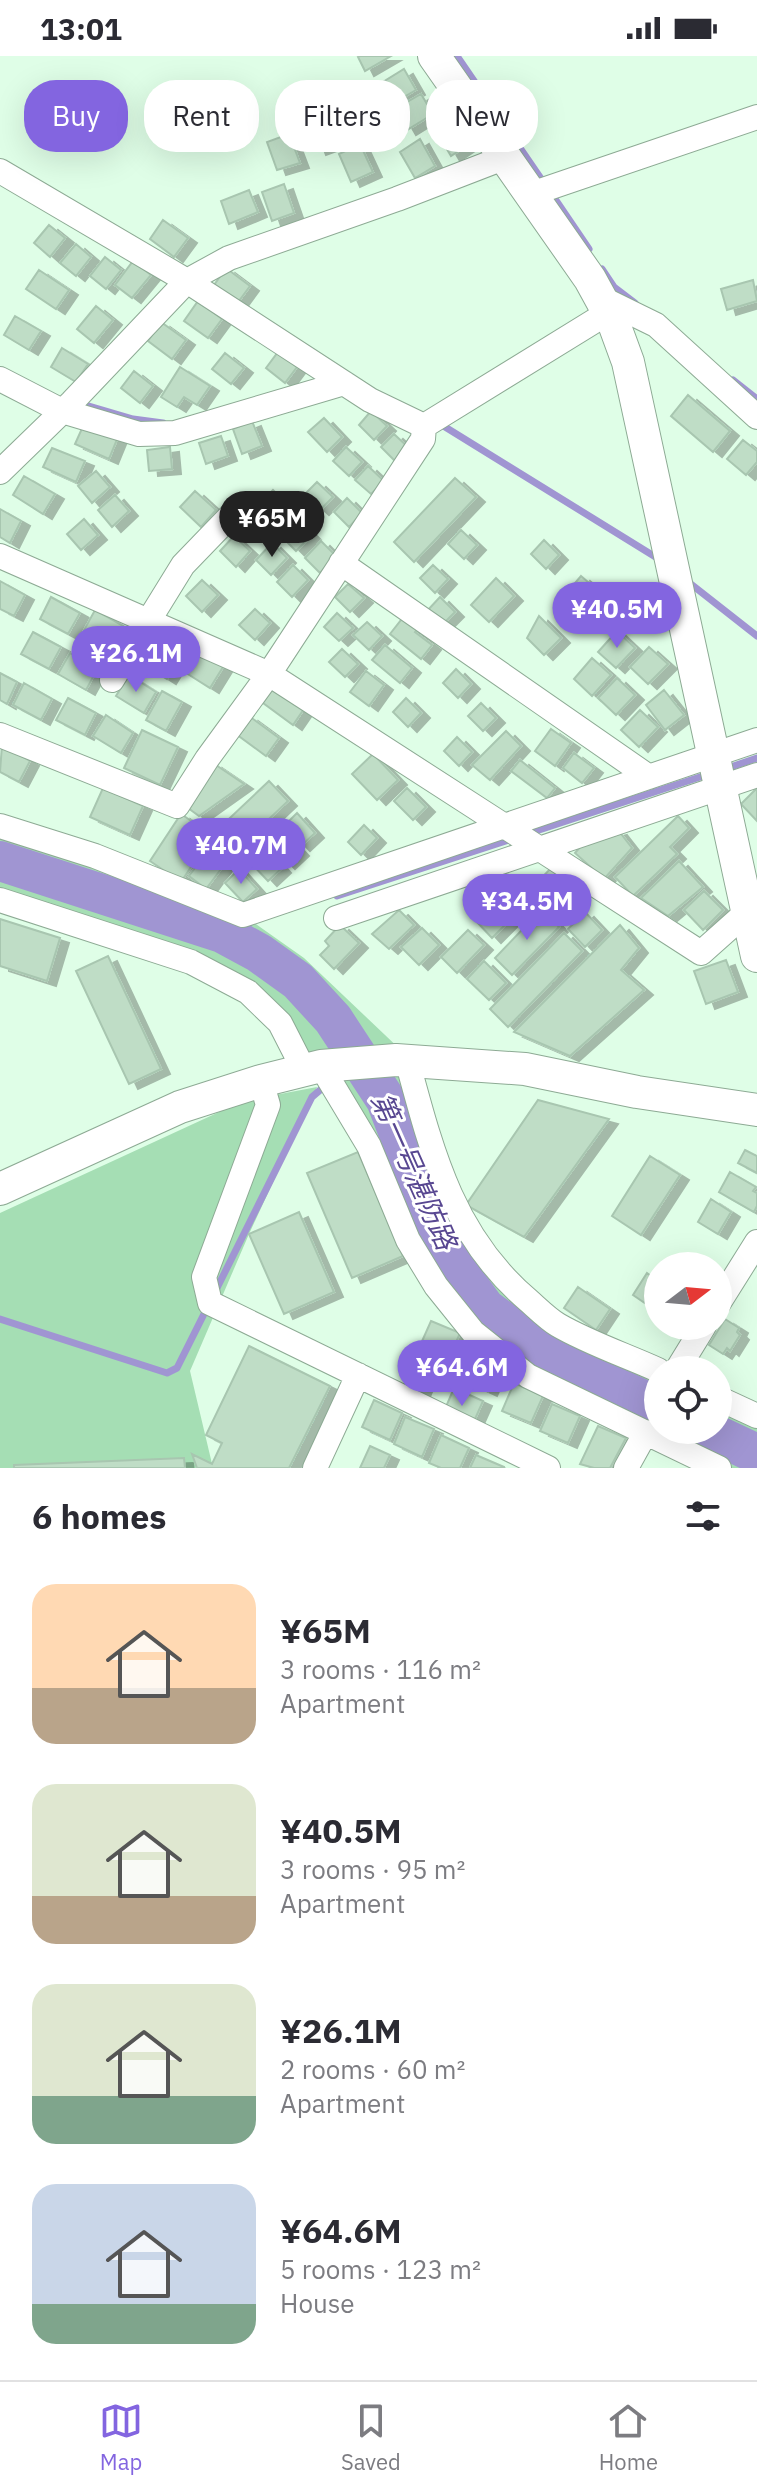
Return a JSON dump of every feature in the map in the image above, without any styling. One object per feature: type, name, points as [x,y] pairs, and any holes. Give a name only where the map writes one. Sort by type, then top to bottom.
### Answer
[{"type":"street","points":[[434,56],[605,305],[628,362],[757,956]]},
{"type":"street","points":[[531,194],[757,117]]},
{"type":"street","points":[[0,472],[187,281],[229,258],[506,157]]},
{"type":"street","points":[[0,171],[187,281],[370,400],[424,426]]},
{"type":"street","points":[[605,305],[656,325],[757,417]]},
{"type":"street","points":[[424,426],[605,305]]},
{"type":"street","points":[[0,379],[62,411],[139,434],[175,433],[344,383]]},
{"type":"street","points":[[0,735],[177,806],[269,674],[423,439],[424,426]]},
{"type":"street","points":[[112,680],[183,565],[239,507]]},
{"type":"street","points":[[0,556],[269,674],[701,953],[747,912]]},
{"type":"street","points":[[341,563],[649,777]]},
{"type":"street","points":[[0,826],[95,856],[243,915],[757,740]]},
{"type":"street","points":[[336,918],[538,846],[757,775]]},
{"type":"street","points":[[0,900],[191,962],[248,992],[280,1023],[369,1146],[408,1240],[436,1286],[473,1332],[528,1376],[644,1431]]},
{"type":"street","points":[[402,1060],[431,1150],[460,1215],[486,1260],[556,1324],[644,1364]]},
{"type":"street","points":[[0,1189],[180,1107],[312,1068],[402,1060],[525,1069],[637,1092],[757,1110]]},
{"type":"street","points":[[261,1081],[268,1105],[204,1277],[210,1303],[548,1468]]},
{"type":"street","points":[[732,1282],[757,1242]]},
{"type":"street","points":[[315,1468],[358,1375]]},
{"type":"street","points":[[732,1404],[757,1416]]},
{"type":"street","points":[[626,1468],[644,1436]]},
{"type":"street","points":[[670,1444],[719,1468]]},
{"type":"green space","points":[[0,828],[243,915],[304,958],[405,1054],[464,1221],[556,1324],[644,1364],[644,1432],[551,1387],[431,1279],[384,1182],[262,990],[0,896]]},
{"type":"green space","points":[[317,1087],[190,1371],[213,1468],[0,1468],[0,1213],[243,1101]]},
{"type":"green space","points":[[732,1404],[757,1416],[757,1468],[719,1468],[669,1444],[732,1444]]},
{"type":"building","points":[[360,56],[391,56],[365,71]]},
{"type":"building","points":[[404,69],[416,90],[410,93],[410,80],[386,80]]},
{"type":"building","points":[[421,94],[426,102],[426,118],[410,128],[410,100]]},
{"type":"building","points":[[275,139],[275,152],[296,152],[300,163],[277,170],[267,142]]},
{"type":"building","points":[[420,139],[435,166],[415,178],[400,152],[410,152],[410,146]]},
{"type":"building","points":[[364,152],[373,172],[351,182],[339,154]]},
{"type":"building","points":[[284,184],[294,213],[272,221],[262,192]]},
{"type":"building","points":[[249,190],[258,212],[229,224],[221,201]]},
{"type":"building","points":[[163,220],[188,238],[174,257],[150,239]]},
{"type":"building","points":[[49,225],[65,238],[50,257],[34,243]]},
{"type":"building","points":[[76,244],[91,257],[76,276],[60,263]]},
{"type":"building","points":[[105,257],[121,270],[106,289],[90,276]]},
{"type":"building","points":[[133,261],[151,275],[132,298],[115,285]]},
{"type":"building","points":[[226,268],[250,286],[236,305],[212,288]]},
{"type":"building","points":[[39,270],[69,290],[56,309],[26,289]]},
{"type":"building","points":[[753,280],[757,301],[727,310],[721,289]]},
{"type":"building","points":[[198,301],[222,319],[208,338],[184,321]]},
{"type":"building","points":[[96,306],[113,320],[94,343],[77,329]]},
{"type":"building","points":[[15,316],[41,331],[29,350],[4,335]]},
{"type":"building","points":[[161,322],[186,340],[172,359],[148,341]]},
{"type":"building","points":[[62,348],[88,364],[76,382],[51,367]]},
{"type":"building","points":[[278,352],[297,367],[285,383],[266,368]]},
{"type":"building","points":[[225,353],[244,368],[231,384],[212,369]]},
{"type":"building","points":[[180,367],[210,386],[197,405],[184,397],[177,407],[161,397]]},
{"type":"building","points":[[134,371],[153,386],[140,403],[121,388]]},
{"type":"building","points":[[688,395],[730,431],[713,452],[671,416]]},
{"type":"building","points":[[371,411],[387,426],[374,440],[359,425]]},
{"type":"building","points":[[324,418],[342,437],[327,452],[308,432]]},
{"type":"building","points":[[252,421],[262,446],[242,454],[233,429]]},
{"type":"building","points":[[84,424],[118,437],[109,459],[75,444]]},
{"type":"building","points":[[394,434],[410,449],[396,462],[381,447]]},
{"type":"building","points":[[221,436],[228,456],[206,464],[199,443]]},
{"type":"building","points":[[743,440],[757,451],[757,462],[746,475],[727,459]]},
{"type":"building","points":[[170,447],[172,469],[149,471],[147,450]]},
{"type":"building","points":[[346,447],[362,462],[349,476],[333,461]]},
{"type":"building","points":[[52,448],[85,461],[76,482],[43,467]]},
{"type":"building","points":[[368,466],[384,481],[371,494],[355,480]]},
{"type":"building","points":[[96,471],[110,487],[92,503],[78,486]]},
{"type":"building","points":[[24,476],[55,494],[43,514],[13,495]]},
{"type":"building","points":[[455,478],[476,497],[414,562],[394,542]]},
{"type":"building","points":[[317,482],[333,497],[320,510],[304,495]]},
{"type":"building","points":[[273,490],[288,505],[273,522],[257,507]]},
{"type":"building","points":[[195,491],[216,510],[201,527],[180,507]]},
{"type":"building","points":[[115,495],[129,511],[112,527],[98,510]]},
{"type":"building","points":[[347,498],[362,513],[349,527],[334,512]]},
{"type":"building","points":[[0,509],[21,521],[10,543],[0,537]]},
{"type":"building","points":[[84,519],[98,535],[81,550],[67,534]]},
{"type":"building","points":[[297,520],[312,535],[296,551],[281,536]]},
{"type":"building","points":[[461,530],[477,545],[464,559],[448,544]]},
{"type":"building","points":[[234,536],[250,551],[236,567],[220,551]]},
{"type":"building","points":[[544,540],[559,555],[546,569],[531,554]]},
{"type":"building","points":[[321,541],[336,556],[320,573],[305,558]]},
{"type":"building","points":[[272,543],[287,558],[271,575],[256,560]]},
{"type":"building","points":[[293,565],[308,580],[292,597],[277,582]]},
{"type":"building","points":[[433,565],[448,579],[435,593],[420,578]]},
{"type":"building","points":[[581,576],[602,594],[586,613],[565,595]]},
{"type":"building","points":[[496,578],[514,596],[489,622],[471,605]]},
{"type":"building","points":[[202,580],[218,595],[202,612],[186,596]]},
{"type":"building","points":[[0,581],[25,595],[14,616],[0,609]]},
{"type":"building","points":[[348,584],[364,598],[350,612],[335,597]]},
{"type":"building","points":[[51,597],[80,613],[68,634],[40,619]]},
{"type":"building","points":[[440,597],[455,612],[442,625],[427,611]]},
{"type":"building","points":[[255,609],[270,623],[255,640],[239,625]]},
{"type":"building","points":[[95,610],[123,626],[112,647],[83,632]]},
{"type":"building","points":[[337,613],[353,628],[339,641],[324,627]]},
{"type":"building","points":[[405,615],[420,626],[415,632],[432,645],[421,659],[390,634]]},
{"type":"building","points":[[539,616],[561,638],[544,655],[527,638]]},
{"type":"building","points":[[367,622],[382,636],[369,650],[353,635]]},
{"type":"building","points":[[617,631],[635,648],[616,668],[598,652]]},
{"type":"building","points":[[33,632],[61,647],[49,669],[21,654]]},
{"type":"building","points":[[152,641],[180,658],[167,679],[140,662]]},
{"type":"building","points":[[385,645],[412,668],[400,683],[372,660]]},
{"type":"building","points":[[649,647],[668,664],[648,684],[630,667]]},
{"type":"building","points":[[342,649],[358,664],[345,677],[329,662]]},
{"type":"building","points":[[195,650],[223,667],[210,688],[183,671]]},
{"type":"building","points":[[70,653],[98,668],[86,690],[58,674]]},
{"type":"building","points":[[592,658],[611,675],[592,696],[574,679]]},
{"type":"building","points":[[456,669],[471,684],[458,698],[443,683]]},
{"type":"building","points":[[366,671],[384,685],[369,706],[350,692]]},
{"type":"building","points":[[0,673],[17,682],[7,704],[0,700]]},
{"type":"building","points":[[129,675],[156,692],[144,713],[116,696]]},
{"type":"building","points":[[617,678],[635,695],[616,715],[598,698]]},
{"type":"building","points":[[24,683],[52,699],[41,720],[13,705]]},
{"type":"building","points":[[275,685],[306,706],[293,725],[263,703]]},
{"type":"building","points":[[664,690],[684,715],[665,730],[646,705]]},
{"type":"building","points":[[162,691],[182,702],[166,731],[146,720]]},
{"type":"building","points":[[68,698],[96,713],[85,735],[56,720]]},
{"type":"building","points":[[406,698],[421,713],[408,727],[393,712]]},
{"type":"building","points":[[481,703],[496,718],[483,731],[468,716]]},
{"type":"building","points":[[640,710],[658,727],[639,747],[621,730]]},
{"type":"building","points":[[106,715],[133,733],[121,753],[93,736]]},
{"type":"building","points":[[249,716],[279,738],[266,756],[236,734]]},
{"type":"building","points":[[551,729],[571,743],[555,766],[535,751]]},
{"type":"building","points":[[142,730],[178,747],[160,785],[124,768]]},
{"type":"building","points":[[506,731],[521,746],[490,780],[472,765]]},
{"type":"building","points":[[457,737],[472,752],[459,766],[444,751]]},
{"type":"building","points":[[2,745],[30,761],[19,782],[0,772]]},
{"type":"building","points":[[574,753],[594,768],[582,783],[563,768]]},
{"type":"building","points":[[373,754],[398,780],[377,800],[352,774]]},
{"type":"building","points":[[520,760],[555,788],[547,798],[511,771]]},
{"type":"building","points":[[213,763],[244,784],[199,816],[184,805]]},
{"type":"building","points":[[269,781],[288,801],[234,852],[215,832]]},
{"type":"building","points":[[103,788],[143,806],[130,835],[90,817]]},
{"type":"building","points":[[407,788],[426,807],[413,820],[394,801]]},
{"type":"building","points":[[757,788],[757,821],[741,804]]},
{"type":"building","points":[[297,813],[315,833],[301,846],[283,827]]},
{"type":"building","points":[[181,814],[212,835],[181,882],[150,861]]},
{"type":"building","points":[[678,816],[689,828],[670,847],[677,854],[633,896],[615,877]]},
{"type":"building","points":[[364,825],[377,838],[361,855],[348,842]]},
{"type":"building","points":[[618,830],[632,848],[604,879],[575,853],[587,839]]},
{"type":"building","points":[[281,831],[300,851],[286,864],[267,844]]},
{"type":"building","points":[[210,848],[227,861],[206,889],[189,876]]},
{"type":"building","points":[[264,848],[282,868],[268,881],[250,862]]},
{"type":"building","points":[[679,861],[703,887],[668,916],[641,898]]},
{"type":"building","points":[[552,867],[564,880],[545,900],[532,888]]},
{"type":"building","points":[[239,869],[257,889],[243,902],[225,883]]},
{"type":"building","points":[[516,878],[532,898],[492,938],[475,920]]},
{"type":"building","points":[[704,891],[723,910],[703,930],[684,910]]},
{"type":"building","points":[[542,909],[559,927],[512,975],[495,958]]},
{"type":"building","points":[[399,910],[414,925],[389,949],[372,934]]},
{"type":"building","points":[[585,912],[602,930],[585,947],[568,929]]},
{"type":"building","points":[[0,919],[60,938],[47,981],[0,966]]},
{"type":"building","points":[[340,925],[359,943],[334,969],[320,955],[329,946],[325,941]]},
{"type":"building","points":[[620,925],[639,948],[621,970],[644,990],[570,1056],[514,1032]]},
{"type":"building","points":[[422,928],[439,945],[419,965],[401,947]]},
{"type":"building","points":[[468,930],[484,945],[457,973],[441,957]]},
{"type":"building","points":[[564,933],[582,951],[508,1027],[490,1009]]},
{"type":"building","points":[[108,956],[161,1069],[129,1084],[76,971]]},
{"type":"building","points":[[726,960],[738,992],[706,1004],[694,971]]},
{"type":"building","points":[[484,961],[506,983],[489,1000],[467,979]]},
{"type":"building","points":[[538,1100],[609,1119],[524,1237],[466,1205]]},
{"type":"building","points":[[745,1150],[757,1156],[757,1173],[738,1163]]},
{"type":"building","points":[[358,1152],[403,1256],[352,1278],[307,1173]]},
{"type":"building","points":[[650,1156],[680,1175],[641,1235],[612,1216]]},
{"type":"building","points":[[730,1172],[756,1187],[753,1191],[757,1193],[754,1212],[719,1192]]},
{"type":"building","points":[[711,1199],[731,1212],[718,1234],[698,1222]]},
{"type":"building","points":[[299,1212],[334,1292],[284,1314],[249,1234]]},
{"type":"building","points":[[644,1278],[644,1302],[633,1295]]},
{"type":"building","points":[[578,1287],[610,1309],[596,1330],[564,1308]]},
{"type":"building","points":[[431,1321],[460,1333],[448,1361],[419,1348]]},
{"type":"building","points":[[732,1324],[739,1328],[737,1332],[740,1335],[730,1351],[727,1348],[723,1354],[709,1345],[712,1340],[732,1340]]},
{"type":"building","points":[[249,1346],[330,1386],[289,1468],[197,1468],[192,1454],[212,1464],[222,1443],[206,1435]]},
{"type":"building","points":[[472,1351],[500,1364],[488,1391],[460,1378]]},
{"type":"building","points":[[415,1357],[432,1364],[421,1392],[404,1385]]},
{"type":"building","points":[[514,1383],[543,1396],[531,1423],[502,1411]]},
{"type":"building","points":[[454,1388],[483,1401],[471,1428],[442,1416]]},
{"type":"building","points":[[374,1400],[402,1413],[390,1440],[362,1427]]},
{"type":"building","points":[[552,1404],[580,1416],[568,1443],[540,1431]]},
{"type":"building","points":[[405,1417],[434,1429],[422,1457],[394,1444]]},
{"type":"building","points":[[598,1426],[626,1438],[610,1468],[580,1464]]},
{"type":"building","points":[[441,1435],[469,1448],[460,1468],[441,1468],[429,1463]]},
{"type":"building","points":[[370,1446],[390,1455],[384,1468],[360,1468]]},
{"type":"building","points":[[476,1455],[504,1467],[504,1468],[470,1468]]},
{"type":"building","points":[[184,1458],[185,1468],[14,1468],[14,1465]]},
{"type":"waterway","points":[[457,56],[544,183]]},
{"type":"waterway","points":[[551,193],[589,249]]},
{"type":"waterway","points":[[602,269],[614,287],[635,303]]},
{"type":"waterway","points":[[733,380],[757,399]]},
{"type":"waterway","points":[[82,404],[133,419],[163,423]]},
{"type":"waterway","points":[[437,422],[662,561]]},
{"type":"waterway","points":[[687,581],[757,636]]},
{"type":"waterway","points":[[725,769],[757,758]]},
{"type":"waterway","points":[[527,834],[709,774]]},
{"type":"waterway","points":[[337,896],[512,839]]},
{"type":"waterway","name":"第一号湛防路","points":[[0,861],[222,933],[259,953],[298,981],[333,1019],[386,1100],[436,1230],[456,1268],[485,1308],[547,1354],[644,1400]]},
{"type":"waterway","points":[[222,933],[249,924]]},
{"type":"waterway","points":[[215,1292],[312,1097],[326,1085]]},
{"type":"waterway","points":[[0,1319],[167,1373],[177,1368],[208,1306]]},
{"type":"waterway","name":"第一号湛防路","points":[[732,1442],[757,1454]]}]
